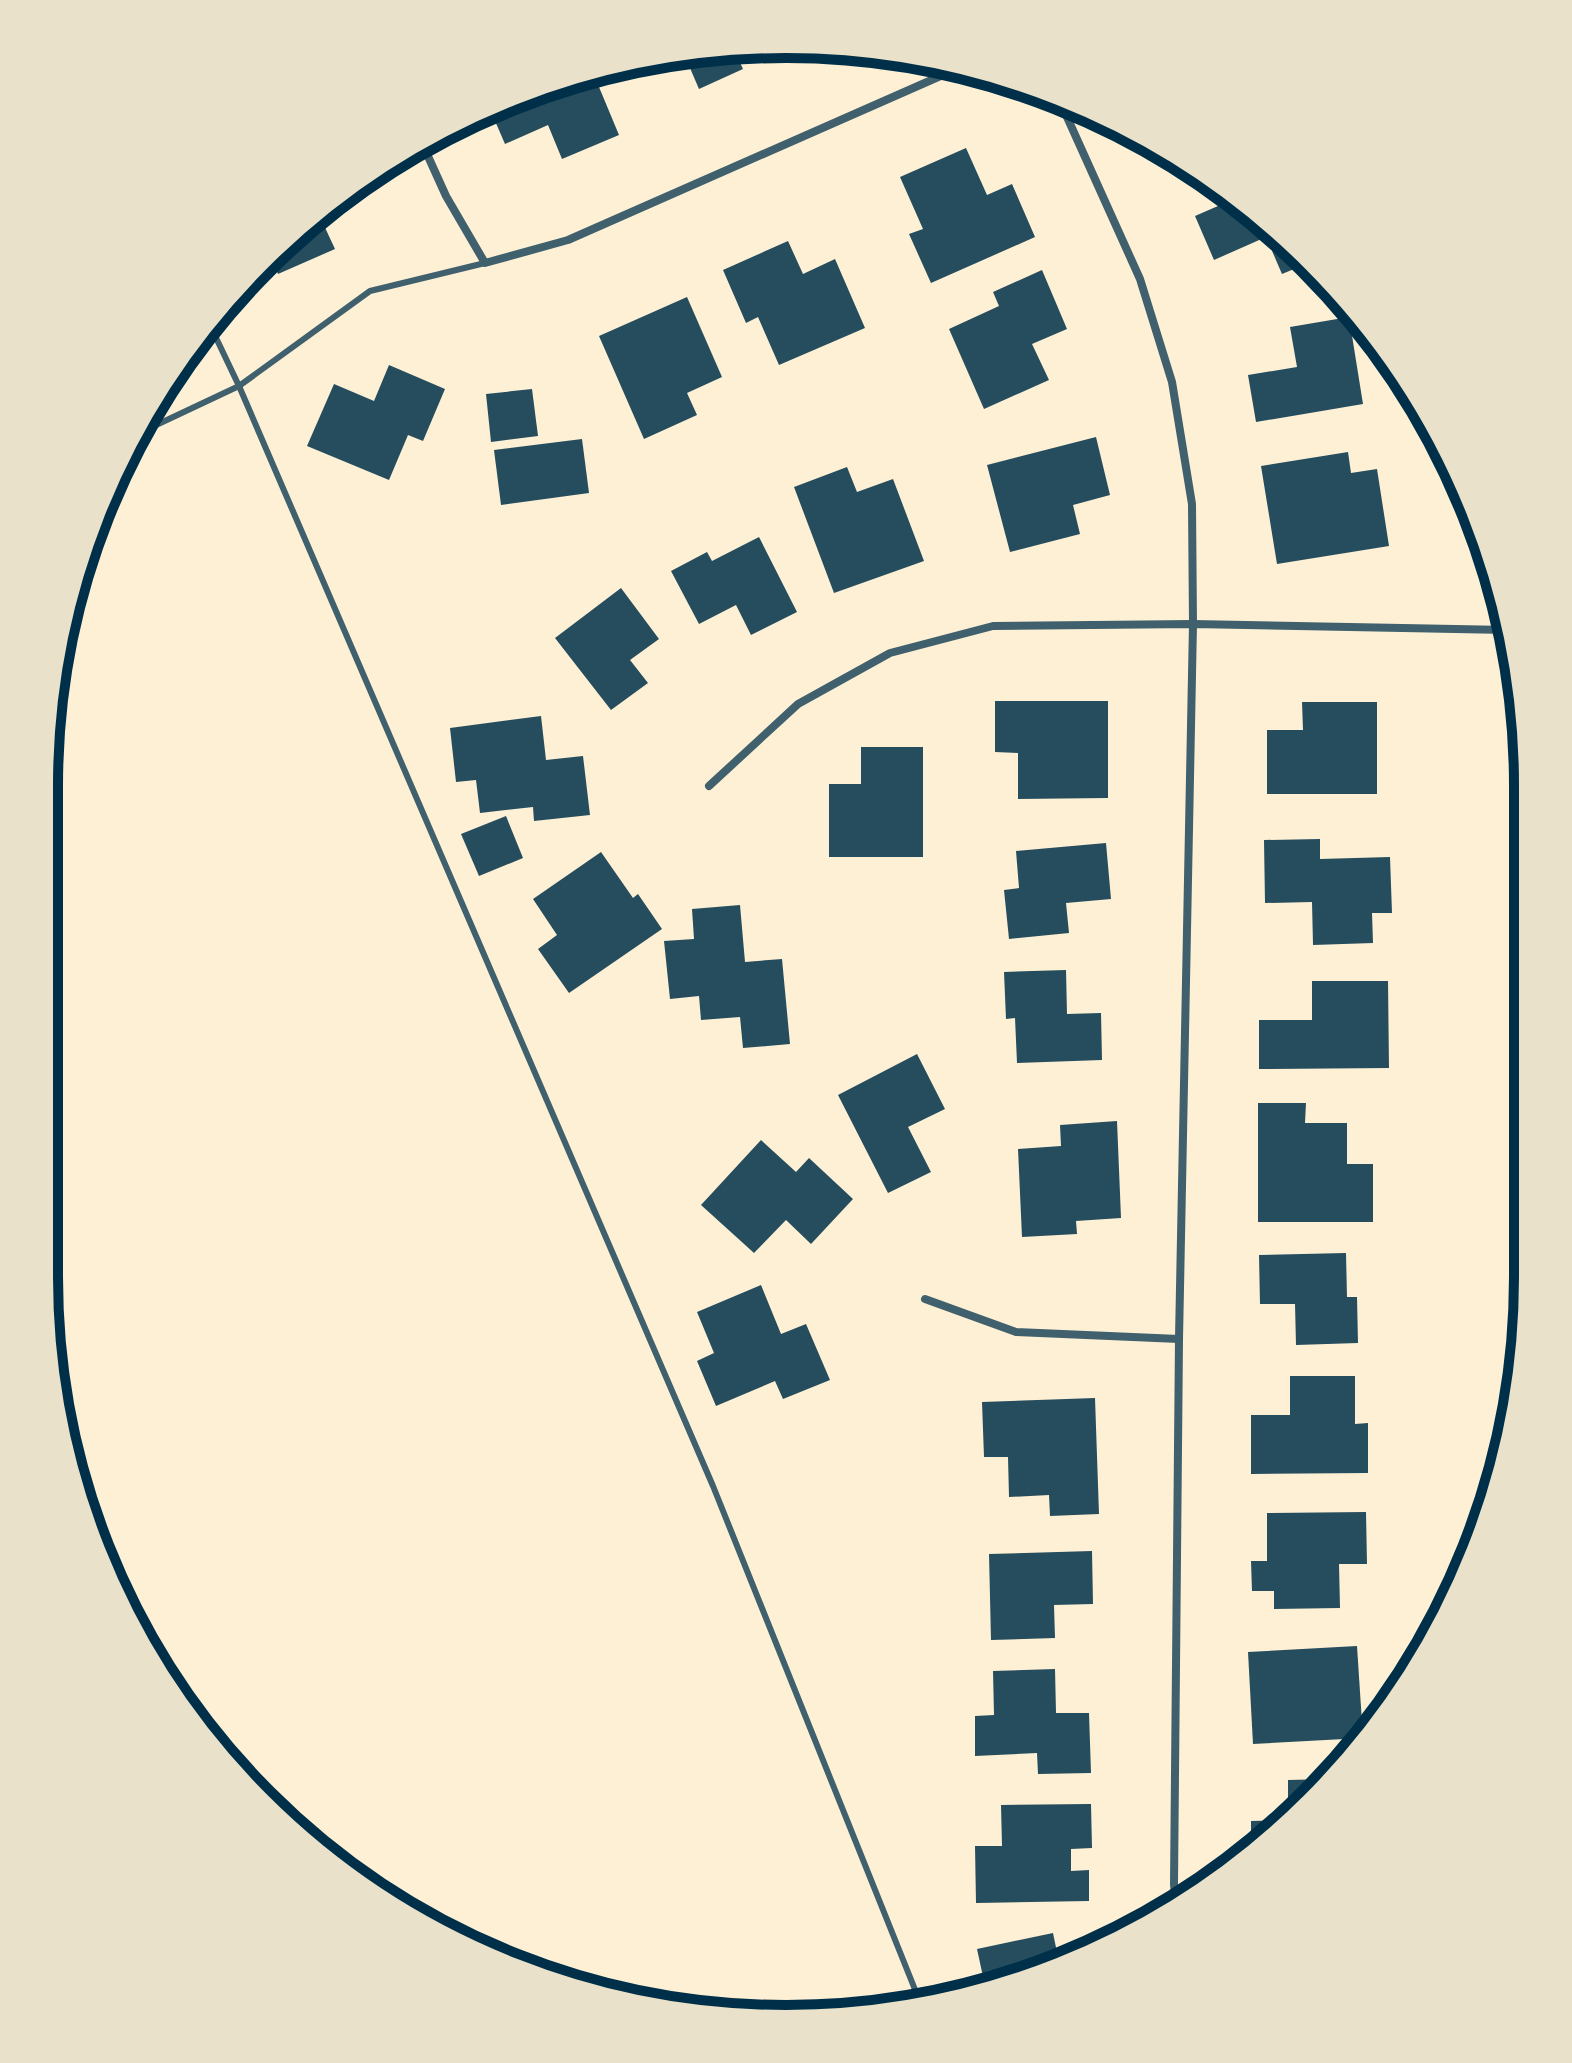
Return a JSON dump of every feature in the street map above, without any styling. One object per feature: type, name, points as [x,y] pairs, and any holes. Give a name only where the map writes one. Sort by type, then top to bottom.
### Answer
[{"type":"street","points":[[427,153],[446,196],[485,263],[568,240],[942,75]]},
{"type":"street","points":[[1065,113],[1140,279],[1172,382],[1192,504],[1193,624],[1179,1339],[1175,1892]]},
{"type":"street","points":[[709,786],[798,704],[890,653],[993,626],[1193,624],[1497,630]]},
{"type":"street","points":[[925,1299],[1016,1332],[1179,1339]]},
{"type":"lane","points":[[154,426],[239,386],[370,291],[485,263]]},
{"type":"lane","points":[[215,335],[713,1486],[916,1993]]},
{"type":"building","points":[[739,60],[743,69],[699,89],[688,64]]},
{"type":"building","points":[[602,82],[603,85],[599,87],[619,135],[562,159],[548,125],[505,144],[494,119]]},
{"type":"building","points":[[966,148],[987,195],[1012,184],[1035,237],[931,283],[909,234],[923,229],[900,177]]},
{"type":"building","points":[[1223,204],[1264,238],[1214,260],[1195,216]]},
{"type":"building","points":[[323,224],[335,249],[278,274],[275,267]]},
{"type":"building","points":[[1267,240],[1297,268],[1282,274]]},
{"type":"building","points":[[788,241],[803,274],[835,259],[865,328],[779,365],[758,317],[746,323],[723,270]]},
{"type":"building","points":[[1042,270],[1067,329],[1032,344],[1049,380],[984,409],[949,329],[999,306],[993,292]]},
{"type":"building","points":[[687,297],[722,377],[687,393],[697,415],[644,439],[599,336]]},
{"type":"building","points":[[1343,318],[1351,327],[1363,404],[1256,422],[1248,375],[1297,367],[1290,327]]},
{"type":"building","points":[[389,365],[445,389],[423,441],[408,435],[389,480],[307,446],[334,384],[374,401]]},
{"type":"building","points":[[532,389],[538,436],[491,442],[486,394]]},
{"type":"building","points":[[1096,437],[1110,495],[1073,505],[1080,534],[1010,552],[987,465]]},
{"type":"building","points":[[582,439],[589,493],[501,505],[494,450]]},
{"type":"building","points":[[1348,452],[1351,473],[1377,469],[1389,546],[1277,564],[1261,466]]},
{"type":"building","points":[[847,467],[857,492],[893,479],[924,561],[834,593],[794,487]]},
{"type":"building","points":[[759,537],[797,612],[751,635],[736,605],[699,624],[671,571],[707,552],[712,561]]},
{"type":"building","points":[[621,588],[659,639],[630,660],[648,683],[611,710],[555,638]]},
{"type":"building","points":[[995,701],[1108,701],[1108,798],[1018,799],[1018,753],[995,752]]},
{"type":"building","points":[[1302,702],[1377,702],[1377,794],[1267,794],[1267,730],[1303,730]]},
{"type":"building","points":[[541,716],[546,760],[583,756],[590,815],[534,821],[533,807],[480,813],[476,780],[456,782],[450,728]]},
{"type":"building","points":[[861,747],[923,747],[923,857],[829,857],[829,784],[861,784]]},
{"type":"building","points":[[506,816],[523,858],[479,876],[461,834]]},
{"type":"building","points":[[1320,839],[1320,859],[1390,857],[1392,913],[1372,913],[1373,943],[1313,945],[1312,902],[1265,903],[1264,840]]},
{"type":"building","points":[[1106,843],[1111,899],[1066,903],[1069,933],[1009,939],[1004,890],[1019,888],[1016,851]]},
{"type":"building","points":[[601,852],[633,898],[638,894],[662,929],[569,993],[538,949],[557,935],[533,899]]},
{"type":"building","points":[[740,905],[745,962],[782,959],[790,1044],[743,1048],[740,1017],[701,1020],[699,996],[670,999],[664,941],[694,939],[692,909]]},
{"type":"building","points":[[1066,970],[1067,1014],[1101,1013],[1102,1060],[1017,1063],[1015,1018],[1006,1019],[1004,972]]},
{"type":"building","points":[[1312,981],[1388,981],[1389,1068],[1259,1069],[1259,1020],[1312,1020]]},
{"type":"building","points":[[917,1054],[945,1109],[908,1127],[931,1172],[888,1193],[838,1095]]},
{"type":"building","points":[[1258,1103],[1306,1103],[1305,1123],[1347,1123],[1347,1164],[1373,1164],[1373,1222],[1258,1222]]},
{"type":"building","points":[[1117,1121],[1121,1218],[1076,1221],[1077,1234],[1022,1237],[1018,1149],[1061,1146],[1060,1125]]},
{"type":"building","points":[[761,1140],[796,1172],[809,1158],[853,1199],[811,1244],[786,1220],[754,1253],[701,1205]]},
{"type":"building","points":[[1346,1253],[1347,1297],[1357,1297],[1358,1343],[1296,1345],[1295,1304],[1260,1304],[1259,1255]]},
{"type":"building","points":[[761,1285],[781,1334],[806,1324],[830,1380],[783,1399],[775,1381],[716,1406],[697,1361],[714,1353],[697,1312]]},
{"type":"building","points":[[1290,1376],[1355,1376],[1355,1424],[1368,1423],[1368,1473],[1251,1474],[1251,1415],[1290,1415]]},
{"type":"building","points":[[1095,1398],[1099,1514],[1050,1516],[1049,1495],[1009,1497],[1008,1457],[984,1457],[982,1402]]},
{"type":"building","points":[[1366,1512],[1367,1564],[1339,1564],[1340,1608],[1274,1609],[1274,1591],[1252,1591],[1251,1561],[1267,1561],[1267,1513]]},
{"type":"building","points":[[1092,1551],[1093,1604],[1054,1605],[1055,1638],[991,1640],[989,1554]]},
{"type":"building","points":[[1357,1646],[1362,1722],[1348,1739],[1253,1744],[1248,1652]]},
{"type":"building","points":[[1055,1669],[1056,1713],[1089,1713],[1091,1773],[1038,1774],[1037,1753],[975,1756],[975,1716],[994,1715],[993,1671]]},
{"type":"building","points":[[1313,1779],[1288,1804],[1288,1780]]},
{"type":"building","points":[[1091,1804],[1092,1848],[1071,1849],[1071,1871],[1089,1870],[1089,1901],[976,1903],[975,1846],[1002,1846],[1001,1805]]},
{"type":"building","points":[[1270,1820],[1251,1837],[1251,1821]]},
{"type":"building","points":[[1053,1933],[1057,1953],[983,1977],[977,1949]]}]
